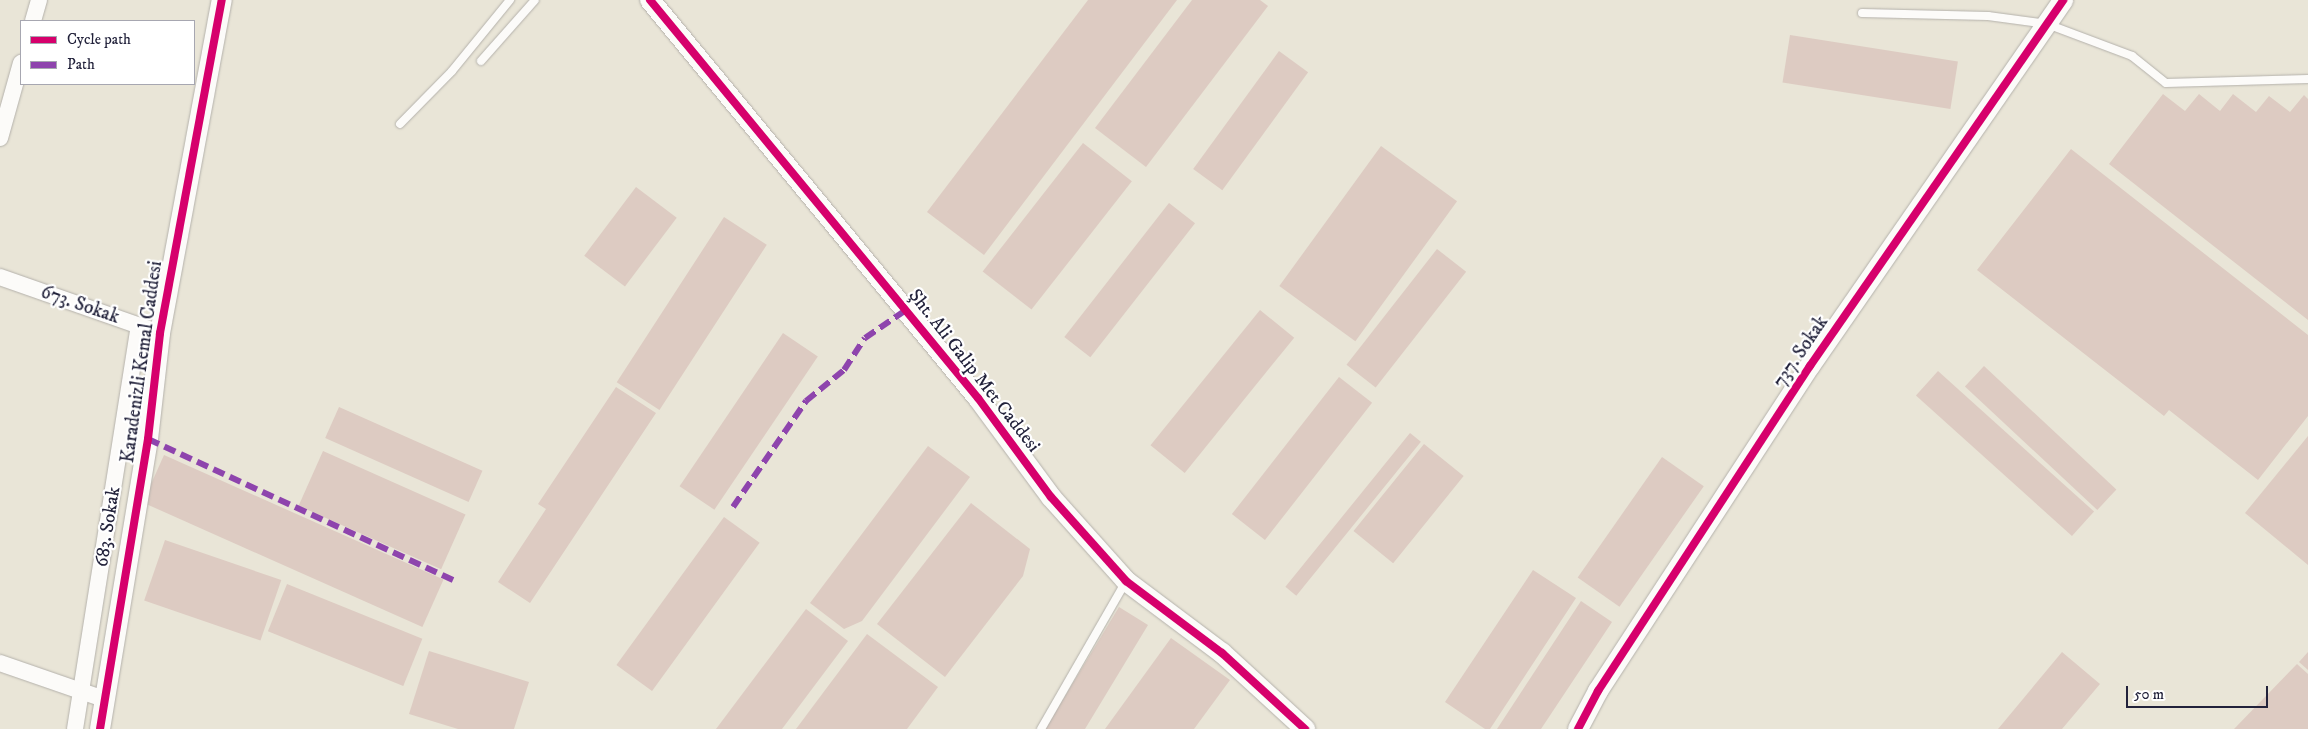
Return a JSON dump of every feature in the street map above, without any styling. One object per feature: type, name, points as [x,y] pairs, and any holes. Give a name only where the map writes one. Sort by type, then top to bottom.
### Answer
[{"type":"street","points":[[33,20],[39,0]]},
{"type":"street","name":"Karadenizli Kemal Caddesi","points":[[100,729],[148,439],[160,333],[222,0]]},
{"type":"street","name":"Şht. Ali Galip Met Caddesi","points":[[650,0],[978,398],[1051,497],[1126,581],[1222,653],[1304,729]]},
{"type":"street","name":"737. Sokak","points":[[1578,729],[1598,691],[1810,366],[2063,0]]},
{"type":"street","points":[[0,138],[20,67]]},
{"type":"street","name":"673. Sokak","points":[[0,277],[160,333]]},
{"type":"street","name":"683. Sokak","points":[[75,729],[139,326]]},
{"type":"street","points":[[0,663],[104,700]]},
{"type":"lane","points":[[400,124],[452,71],[510,0]]},
{"type":"lane","points":[[481,60],[535,0]]},
{"type":"lane","points":[[1862,13],[1988,16],[2047,24],[2132,56],[2166,83],[2308,78]]},
{"type":"lane","points":[[1041,729],[1126,581]]},
{"type":"building","points":[[1088,0],[1177,0],[984,255],[927,212]]},
{"type":"building","points":[[1192,0],[1260,0],[1268,6],[1146,167],[1095,128]]},
{"type":"building","points":[[1790,35],[1958,62],[1950,109],[1782,82]]},
{"type":"building","points":[[1279,51],[1308,72],[1222,190],[1193,169]]},
{"type":"building","points":[[2163,94],[2185,111],[2199,94],[2220,111],[2233,94],[2256,112],[2269,96],[2290,112],[2304,95],[2308,99],[2308,320],[2109,164]]},
{"type":"building","points":[[1083,143],[1132,181],[1032,310],[983,271]]},
{"type":"building","points":[[1381,146],[1457,201],[1355,341],[1279,286]]},
{"type":"building","points":[[2071,149],[2308,335],[2308,416],[2258,480],[2169,410],[2164,416],[1977,270]]},
{"type":"building","points":[[636,187],[677,218],[625,286],[584,256]]},
{"type":"building","points":[[1169,203],[1195,223],[1090,357],[1064,337]]},
{"type":"building","points":[[724,217],[767,245],[659,410],[617,382]]},
{"type":"building","points":[[1437,249],[1466,272],[1376,388],[1346,365]]},
{"type":"building","points":[[1260,310],[1294,338],[1185,473],[1150,445]]},
{"type":"building","points":[[783,333],[818,356],[714,510],[680,486]]},
{"type":"building","points":[[1984,366],[2116,489],[2097,510],[1965,386]]},
{"type":"building","points":[[1938,371],[2094,512],[2072,536],[1916,396]]},
{"type":"building","points":[[1339,377],[1372,403],[1265,540],[1232,514]]},
{"type":"building","points":[[616,387],[656,413],[530,603],[498,582],[546,509],[538,504]]},
{"type":"building","points":[[339,407],[482,471],[469,502],[325,438]]},
{"type":"building","points":[[1410,433],[1421,442],[1296,596],[1285,587]]},
{"type":"building","points":[[2308,436],[2308,565],[2245,513]]},
{"type":"building","points":[[1424,444],[1464,476],[1393,563],[1354,531]]},
{"type":"building","points":[[928,446],[970,477],[862,621],[844,629],[810,603]]},
{"type":"building","points":[[323,451],[466,514],[441,569],[299,506]]},
{"type":"building","points":[[164,455],[444,579],[422,627],[143,503]]},
{"type":"building","points":[[1662,457],[1704,486],[1619,607],[1578,577]]},
{"type":"building","points":[[971,503],[1030,549],[1023,576],[945,677],[877,624]]},
{"type":"building","points":[[724,517],[760,543],[652,691],[616,665]]},
{"type":"building","points":[[165,540],[281,580],[260,641],[144,601]]},
{"type":"building","points":[[1533,570],[1576,598],[1490,729],[1485,729],[1445,702]]},
{"type":"building","points":[[287,584],[422,639],[403,686],[268,631]]},
{"type":"building","points":[[1581,601],[1612,622],[1541,729],[1497,729]]},
{"type":"building","points":[[1119,607],[1148,625],[1085,729],[1045,729]]},
{"type":"building","points":[[806,609],[848,641],[782,729],[716,729]]},
{"type":"building","points":[[867,634],[938,687],[907,729],[796,729]]},
{"type":"building","points":[[1171,638],[1230,680],[1194,729],[1105,729]]},
{"type":"building","points":[[429,651],[529,682],[514,729],[458,729],[409,714]]},
{"type":"building","points":[[2062,652],[2100,684],[2062,729],[1998,729]]},
{"type":"building","points":[[2308,652],[2308,670],[2299,662]]},
{"type":"building","points":[[2297,664],[2308,674],[2308,729],[2234,729]]},
{"type":"marked path","points":[[733,507],[806,401],[844,370],[865,338],[906,310]]},
{"type":"marked path","points":[[148,439],[453,580]]},
{"type":"cycle path","points":[[100,729],[148,439],[160,333],[222,0]]},
{"type":"cycle path","points":[[650,0],[978,398],[1051,497],[1126,581],[1222,653],[1305,729]]},
{"type":"cycle path","points":[[1578,729],[1598,691],[1810,366],[2063,0]]}]
